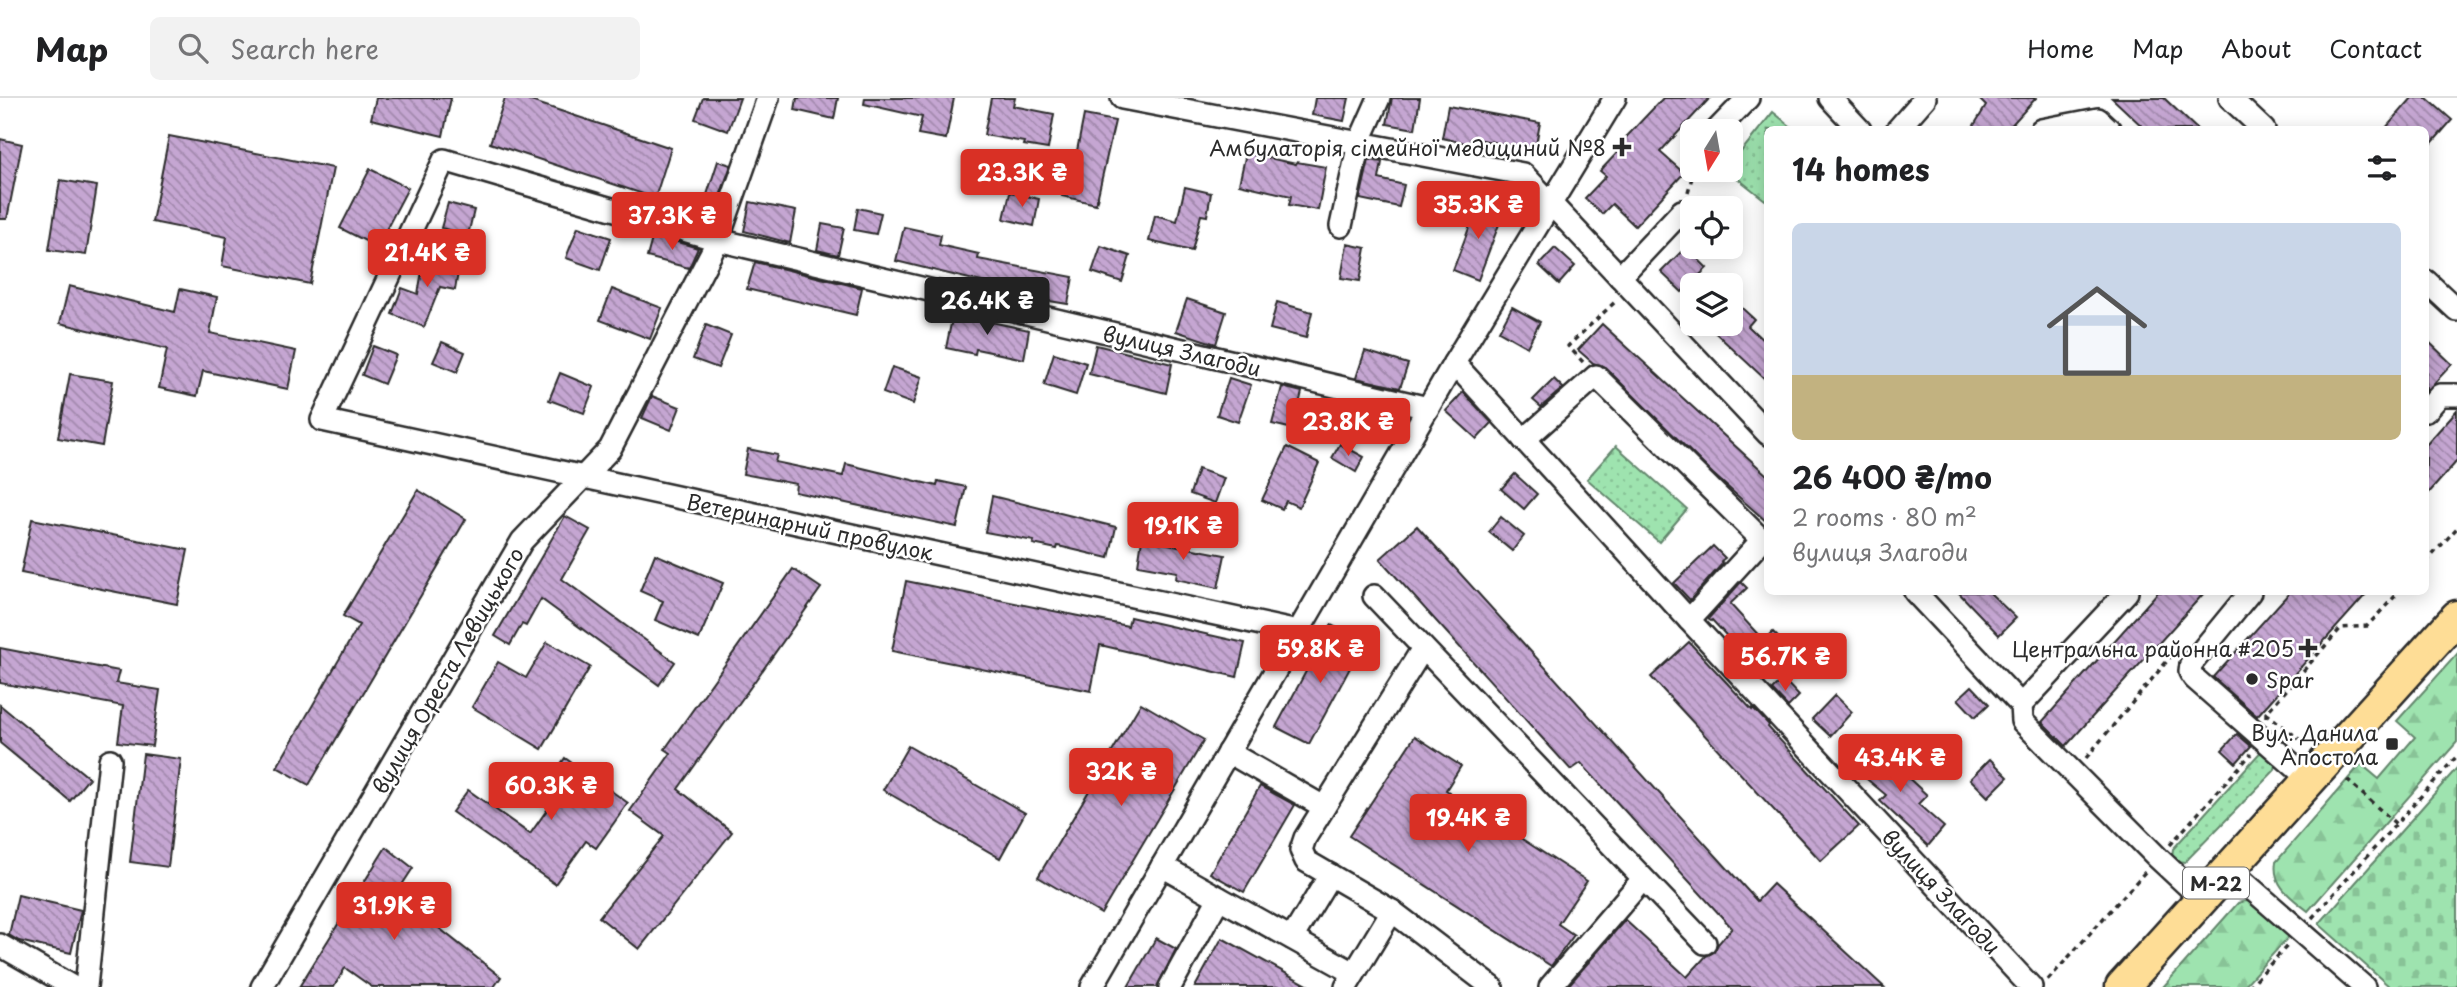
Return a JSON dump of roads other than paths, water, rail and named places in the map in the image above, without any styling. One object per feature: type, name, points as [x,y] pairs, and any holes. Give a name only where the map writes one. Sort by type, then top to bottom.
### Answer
[{"type":"highway","name":"М-22","points":[[2122,987],[2457,617]]},
{"type":"street","name":"вулиця Ореста Левицького","points":[[262,987],[522,541],[610,449],[718,240],[768,98]]},
{"type":"street","points":[[1122,98],[1523,174],[1764,430]]},
{"type":"street","points":[[1341,226],[1359,143],[1379,98]]},
{"type":"street","points":[[1092,987],[1454,363],[1615,98]]},
{"type":"street","points":[[1728,119],[1748,98]]},
{"type":"street","points":[[1830,98],[1856,126]]},
{"type":"street","points":[[1901,126],[1926,98]]},
{"type":"street","points":[[2230,98],[2260,126]]},
{"type":"street","points":[[2062,126],[2098,119],[2106,126]]},
{"type":"street","name":"вулиця Злагоди","points":[[322,420],[444,160],[718,240],[1428,408]]},
{"type":"street","points":[[1625,282],[1680,213]]},
{"type":"street","points":[[2429,284],[2457,310]]},
{"type":"street","name":"вулиця Злагоди","points":[[1454,363],[2031,987]]},
{"type":"street","points":[[1524,440],[1596,376],[1762,540],[1689,620]]},
{"type":"street","points":[[2429,407],[2440,396],[2457,395]]},
{"type":"street","name":"Ветеринарний провулок","points":[[322,420],[1298,632]]},
{"type":"street","points":[[1918,595],[2021,705],[2022,721],[2202,899]]},
{"type":"street","points":[[2021,705],[2124,595]]},
{"type":"street","points":[[2248,595],[2191,664],[2190,672],[2310,780]]},
{"type":"street","points":[[1374,596],[1705,943]]},
{"type":"street","points":[[1423,648],[1305,838],[1301,850],[1306,861],[1392,911],[1492,987]]},
{"type":"street","points":[[1228,752],[1324,807]]},
{"type":"street","points":[[86,987],[110,760]]},
{"type":"street","points":[[1162,866],[1292,938],[1350,980],[1392,911]]},
{"type":"street","points":[[2229,869],[2364,987]]},
{"type":"street","points":[[1292,938],[1330,875]]},
{"type":"street","points":[[1550,987],[1643,879]]},
{"type":"street","points":[[1171,987],[1219,898]]},
{"type":"street","points":[[0,945],[73,987]]},
{"type":"place","name":"Амбулаторія сімейної медициний №8","points":[[1622,147]]},
{"type":"place","name":"Центральна районна #205","points":[[2308,648]]},
{"type":"place","name":"Spar","points":[[2252,679]]},
{"type":"place","name":"Вул. Данила Апостола","points":[[2392,744]]}]
